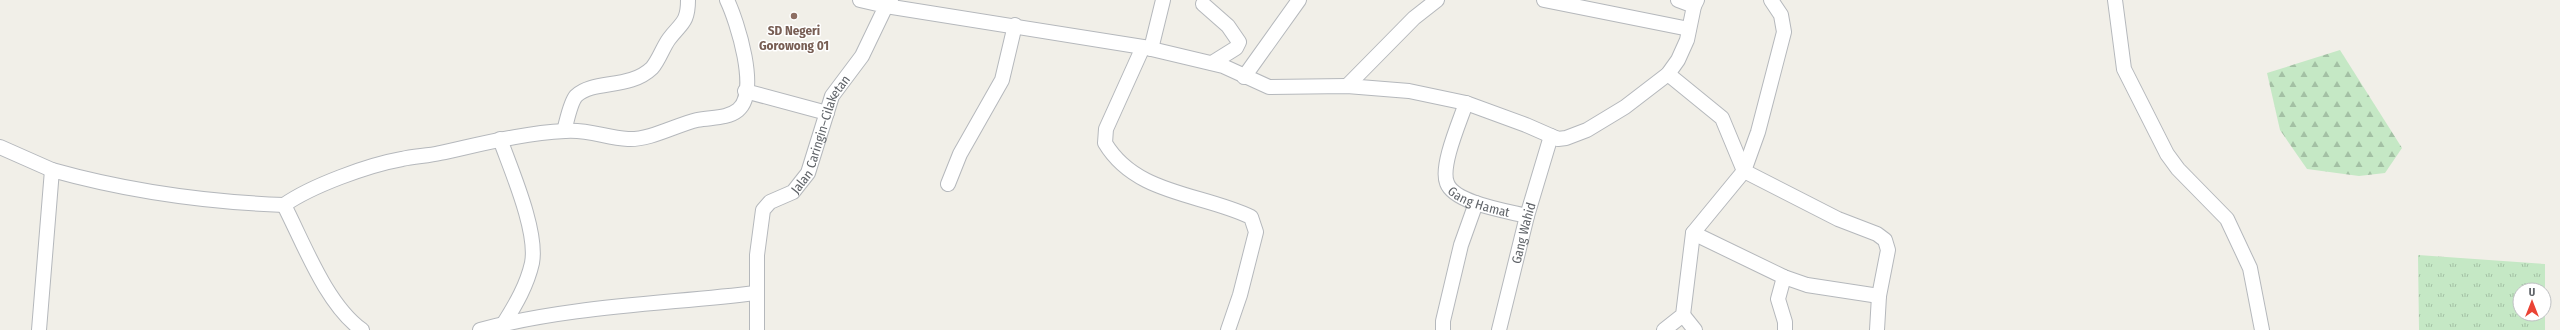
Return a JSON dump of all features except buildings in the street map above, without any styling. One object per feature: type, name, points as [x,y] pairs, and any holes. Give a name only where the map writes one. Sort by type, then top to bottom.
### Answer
[{"type":"street","points":[[564,131],[575,97],[583,91],[627,82],[652,67],[669,38],[682,25],[686,18],[688,0]]},
{"type":"street","points":[[0,147],[52,170],[86,180],[207,200],[284,205],[299,194],[368,169],[401,159],[438,154],[500,139],[564,131],[586,130],[628,139],[640,138],[698,120],[728,116],[742,105],[745,91],[746,57],[736,20],[727,0]]},
{"type":"street","points":[[863,0],[889,3],[1147,48],[1212,63],[1269,87],[1285,88],[1347,86],[1409,91],[1466,103],[1526,124],[1551,136],[1566,138],[1587,130],[1624,107],[1668,74],[1678,60],[1689,30],[1695,3],[1678,0]]},
{"type":"street","points":[[1163,0],[1147,48],[1106,129],[1105,143],[1120,163],[1152,184],[1251,217],[1256,232],[1240,295],[1228,330]]},
{"type":"street","points":[[1244,77],[1299,0]]},
{"type":"street","points":[[1347,86],[1414,18],[1437,0]]},
{"type":"street","points":[[1544,0],[1689,30]]},
{"type":"street","points":[[1664,330],[1683,316],[1693,233],[1744,171],[1758,132],[1784,39],[1780,15],[1771,0]]},
{"type":"street","points":[[2115,0],[2124,69],[2167,154],[2178,169],[2219,209],[2230,226],[2250,268],[2262,330]]},
{"type":"street","name":"Jalan Caringin–Cilaketan","points":[[757,330],[757,255],[764,210],[770,202],[793,192],[808,173],[832,96],[862,56],[889,3]]},
{"type":"street","points":[[1203,4],[1228,26],[1240,42],[1236,48],[1212,63]]},
{"type":"street","points":[[948,184],[960,154],[1002,80],[1015,25]]},
{"type":"street","points":[[1668,74],[1722,118],[1744,171],[1838,219],[1878,234],[1884,240],[1887,256],[1879,296],[1877,330]]},
{"type":"street","points":[[745,91],[827,113]]},
{"type":"street","name":"Gang Hamat","points":[[1466,103],[1447,160],[1446,182],[1451,190],[1476,204],[1527,216]]},
{"type":"street","name":"Gang Wahid","points":[[1499,330],[1527,216],[1551,136]]},
{"type":"street","points":[[500,139],[523,205],[532,245],[532,262],[521,296],[504,323]]},
{"type":"street","points":[[39,330],[52,170]]},
{"type":"street","points":[[1443,330],[1443,321],[1461,245],[1476,204]]},
{"type":"street","points":[[284,205],[326,288],[341,309],[362,330]]},
{"type":"street","points":[[1693,233],[1784,277],[1807,285],[1879,296]]},
{"type":"street","points":[[1784,277],[1778,299],[1785,322],[1785,330]]},
{"type":"street","points":[[480,330],[504,323],[608,307],[756,292]]},
{"type":"street","points":[[1683,316],[1695,330]]},
{"type":"green space","points":[[2340,50],[2402,148],[2385,173],[2359,176],[2307,169],[2280,130],[2267,73]]},
{"type":"green space","points":[[2418,255],[2545,264],[2545,282],[2512,282],[2512,322],[2545,322],[2545,330],[2419,330]]},
{"type":"place","name":"SD Negeri Gorowong 01","points":[[794,16]]}]
